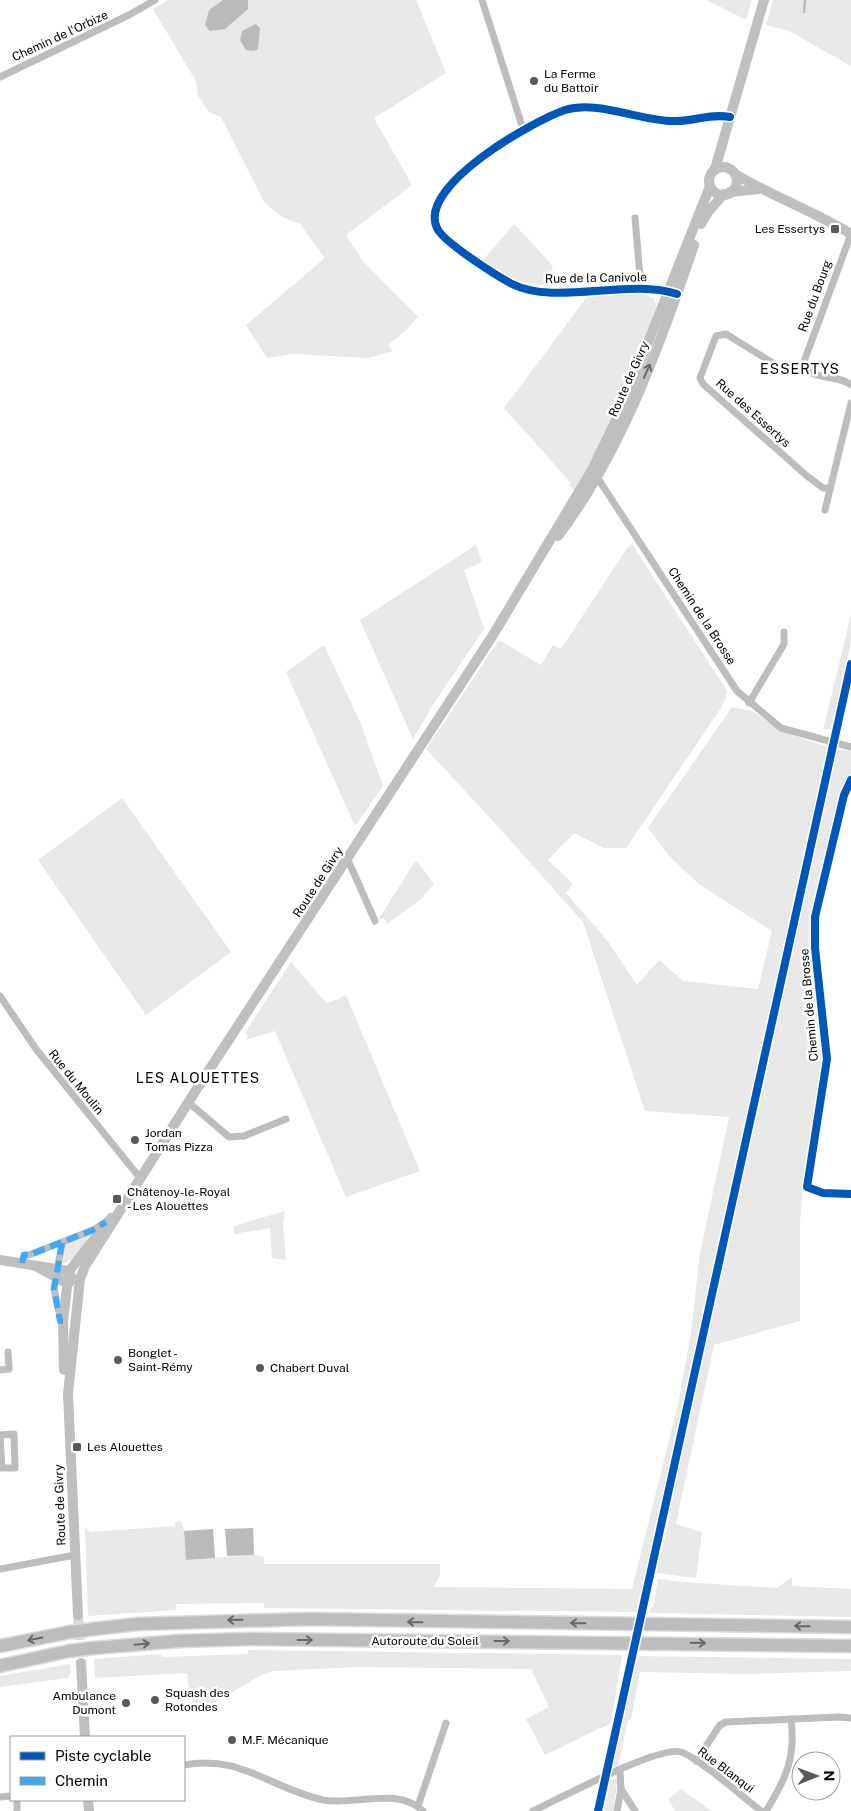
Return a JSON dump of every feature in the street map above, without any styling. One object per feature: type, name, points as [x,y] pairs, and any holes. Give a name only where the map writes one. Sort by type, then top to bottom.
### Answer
[{"type":"highway","name":"Autoroute du Soleil","points":[[0,1646],[70,1632],[156,1623],[310,1619],[851,1626]]},
{"type":"highway","name":"Autoroute du Soleil","points":[[0,1666],[94,1648],[180,1642],[248,1640],[626,1642],[851,1646]]},
{"type":"main road","points":[[725,134],[726,154],[735,187],[727,193],[714,191],[710,186],[711,174],[715,169],[725,134],[764,0]]},
{"type":"main road","points":[[715,169],[732,171]]},
{"type":"main road","name":"Rue du Bourg","points":[[732,171],[759,189],[805,208],[851,234]]},
{"type":"main road","name":"Route de Givry","points":[[78,1615],[63,1321],[73,1281],[85,1266],[188,1102],[348,860],[536,564],[570,520],[595,473],[609,456],[650,364],[710,186]]},
{"type":"main road","name":"Rue du Bourg","points":[[727,193],[759,189]]},
{"type":"main road","name":"Route de Givry","points":[[673,293],[702,221],[727,193]]},
{"type":"main road","name":"Route de Givry","points":[[61,1272],[106,1222],[118,1212]]},
{"type":"main road","points":[[0,1260],[61,1272],[73,1281]]},
{"type":"main road","name":"Route de Givry","points":[[68,1394],[73,1338],[73,1281]]},
{"type":"main road","points":[[81,1662],[85,1736]]},
{"type":"street","name":"Chemin de l'Orbize","points":[[0,77],[129,15],[155,0]]},
{"type":"street","points":[[482,0],[523,129]]},
{"type":"street","name":"Rue de la Canivole","points":[[673,293],[658,288],[583,292],[531,290],[513,285],[444,239],[436,227],[435,218],[438,203],[445,191],[469,166],[523,129],[566,110],[586,108],[674,122],[713,115],[730,117]]},
{"type":"street","points":[[635,218],[641,288]]},
{"type":"street","name":"Rue du Bourg","points":[[802,367],[851,234]]},
{"type":"street","name":"Rue des Essertys","points":[[830,488],[823,488],[807,476],[704,384],[700,378],[716,336],[726,334],[781,368],[802,367],[815,376],[846,381],[851,385]]},
{"type":"street","points":[[825,510],[851,403]]},
{"type":"street","name":"Chemin de la Brosse","points":[[595,473],[737,691],[748,703],[781,728],[848,746]]},
{"type":"street","points":[[748,703],[784,644],[784,632]]},
{"type":"street","name":"Chemin de la Brosse","points":[[851,780],[844,795],[815,917],[815,948],[827,1059],[808,1187],[823,1193],[851,1194]]},
{"type":"street","points":[[348,860],[375,921]]},
{"type":"street","name":"Rue du Moulin","points":[[0,996],[36,1049],[140,1178]]},
{"type":"street","points":[[188,1102],[229,1137],[244,1136],[286,1119]]},
{"type":"street","points":[[22,1263],[24,1255],[29,1256],[93,1230],[106,1222]]},
{"type":"street","points":[[62,1242],[61,1272],[54,1289],[60,1320],[63,1321]]},
{"type":"street","points":[[0,1370],[9,1369],[8,1352]]},
{"type":"street","points":[[14,1434],[15,1468],[1,1468],[0,1435],[14,1434]]},
{"type":"street","points":[[0,1569],[75,1555]]},
{"type":"street","points":[[696,1761],[720,1725],[726,1722],[851,1718]]},
{"type":"street","points":[[766,1811],[780,1788],[791,1760],[793,1746],[791,1719]]},
{"type":"street","points":[[185,1764],[207,1761],[261,1774],[292,1790],[322,1800],[346,1802],[392,1798],[410,1802],[421,1808],[446,1723]]},
{"type":"street","name":"Rue Blanqui","points":[[533,1811],[620,1770],[670,1751],[686,1754],[760,1811]]},
{"type":"street","points":[[617,1811],[621,1789],[620,1770]]},
{"type":"street","points":[[621,1789],[635,1811]]},
{"type":"shaded area","points":[[168,0],[223,0],[209,10],[211,31],[225,28],[247,9],[248,0],[416,0],[446,73],[374,118],[412,185],[346,235],[362,260],[418,317],[388,345],[393,351],[368,358],[293,354],[267,358],[246,325],[325,258],[300,224],[282,217],[264,202],[221,117],[209,112],[198,96],[196,81],[153,9]]},
{"type":"shaded area","points":[[223,0],[248,0],[248,9],[225,29],[210,31],[205,25],[209,10]]},
{"type":"shaded area","points":[[707,0],[752,0],[746,20]]},
{"type":"shaded area","points":[[773,0],[851,0],[851,66],[789,31],[766,25]]},
{"type":"shaded area","points":[[256,24],[260,28],[258,49],[254,51],[246,50],[240,40],[242,31]]},
{"type":"shaded area","points":[[514,224],[553,266],[548,280],[549,286],[514,279],[483,260]]},
{"type":"shaded area","points":[[643,293],[654,299],[658,311],[601,448],[574,491],[570,485],[571,483],[504,408],[587,297]]},
{"type":"shaded area","points":[[632,544],[727,691],[719,711],[626,848],[604,848],[574,833],[548,860],[573,884],[566,893],[607,940],[637,985],[659,960],[683,981],[758,989],[772,931],[700,885],[670,857],[648,828],[732,707],[752,711],[782,731],[830,748],[638,1612],[264,1608],[264,1603],[176,1604],[176,1610],[88,1616],[85,1527],[90,1532],[175,1526],[175,1522],[181,1521],[184,1531],[186,1560],[254,1555],[264,1557],[264,1564],[440,1564],[440,1575],[433,1587],[632,1589],[678,1404],[691,1333],[700,1253],[729,1117],[645,1111],[583,922],[426,749],[499,640],[541,665],[553,645],[561,649],[627,548]]},
{"type":"shaded area","points":[[476,545],[482,562],[464,570],[484,629],[431,708],[413,739],[360,620]]},
{"type":"shaded area","points":[[851,615],[851,642],[832,729],[823,730]]},
{"type":"shaded area","points":[[324,645],[360,722],[383,786],[355,826],[286,672]]},
{"type":"shaded area","points":[[836,749],[851,751],[851,775],[842,792],[809,933],[824,1059],[803,1184],[800,1224],[800,1321],[714,1345],[676,1524],[702,1532],[696,1578],[656,1573],[667,1530],[670,1504]]},
{"type":"shaded area","points":[[122,798],[231,952],[146,1015],[38,860]]},
{"type":"shaded area","points":[[416,860],[434,884],[419,901],[387,924],[384,918],[378,920]]},
{"type":"shaded area","points":[[291,962],[327,1004],[346,995],[420,1171],[346,1197],[275,1031],[245,1040],[248,1036],[245,1033]]},
{"type":"shaded area","points":[[285,1211],[283,1224],[286,1260],[272,1258],[270,1228],[234,1234],[234,1226]]},
{"type":"shaded area","points":[[95,1230],[74,1258],[63,1264],[64,1243]]},
{"type":"shaded area","points":[[253,1528],[254,1555],[227,1556],[225,1529]]},
{"type":"shaded area","points":[[213,1529],[215,1558],[186,1560],[184,1531]]},
{"type":"shaded area","points":[[792,1577],[792,1586],[851,1589],[851,1617],[649,1613],[654,1603],[658,1579],[777,1588]]},
{"type":"shaded area","points":[[248,1650],[622,1655],[611,1723],[545,1755],[526,1719],[549,1707],[531,1669],[358,1667],[274,1671],[261,1675],[197,1713],[190,1695],[187,1673],[95,1678],[94,1659],[161,1654],[162,1657],[248,1654]]},
{"type":"shaded area","points":[[634,1656],[851,1659],[851,1671],[746,1674],[640,1672],[631,1719],[628,1720],[618,1766],[614,1768],[634,1667]]},
{"type":"shaded area","points":[[70,1664],[71,1672],[68,1678],[0,1687],[0,1676]]},
{"type":"shaded area","points":[[618,1778],[613,1811],[602,1811],[609,1781]]},
{"type":"shaded area","points":[[681,1789],[711,1811],[675,1811],[668,1799]]},
{"type":"waterway","points":[[804,12],[805,0]]},
{"type":"waterway","points":[[613,1765],[631,1671]]},
{"type":"tunnel","points":[[78,1615],[81,1663]]},
{"type":"marked path","points":[[22,1263],[24,1255],[29,1255],[93,1230],[106,1222]]},
{"type":"marked path","points":[[62,1243],[54,1289],[60,1321],[63,1321]]},
{"type":"cycle path","points":[[677,294],[658,290],[637,289],[570,293],[549,293],[529,290],[505,280],[449,242],[437,228],[435,211],[444,193],[460,175],[482,157],[529,127],[565,110],[578,108],[605,109],[647,118],[674,121],[715,116],[730,117]]},
{"type":"cycle path","points":[[598,1811],[851,664]]},
{"type":"cycle path","points":[[851,780],[844,795],[815,917],[815,948],[827,1059],[807,1187],[823,1193],[851,1194]]},
{"type":"place","name":"La Ferme du Battoir","points":[[534,81]]},
{"type":"place","name":"Les Essertys","points":[[835,229]]},
{"type":"place","name":"Jordan Tomas Pizza","points":[[135,1140]]},
{"type":"place","name":"Châtenoy-le-Royal - Les Alouettes","points":[[117,1199]]},
{"type":"place","name":"Bonglet - Saint-Rémy","points":[[118,1360]]},
{"type":"place","name":"Chabert Duval","points":[[260,1368]]},
{"type":"place","name":"Les Alouettes","points":[[77,1447]]},
{"type":"place","name":"Squash des Rotondes","points":[[155,1700]]},
{"type":"place","name":"Ambulance Dumont","points":[[126,1703]]},
{"type":"place","name":"M.F. Mécanique","points":[[232,1740]]},
{"type":"district","name":"ESSERTYS","points":[[800,369]]},
{"type":"district","name":"LES ALOUETTES","points":[[198,1078]]}]
